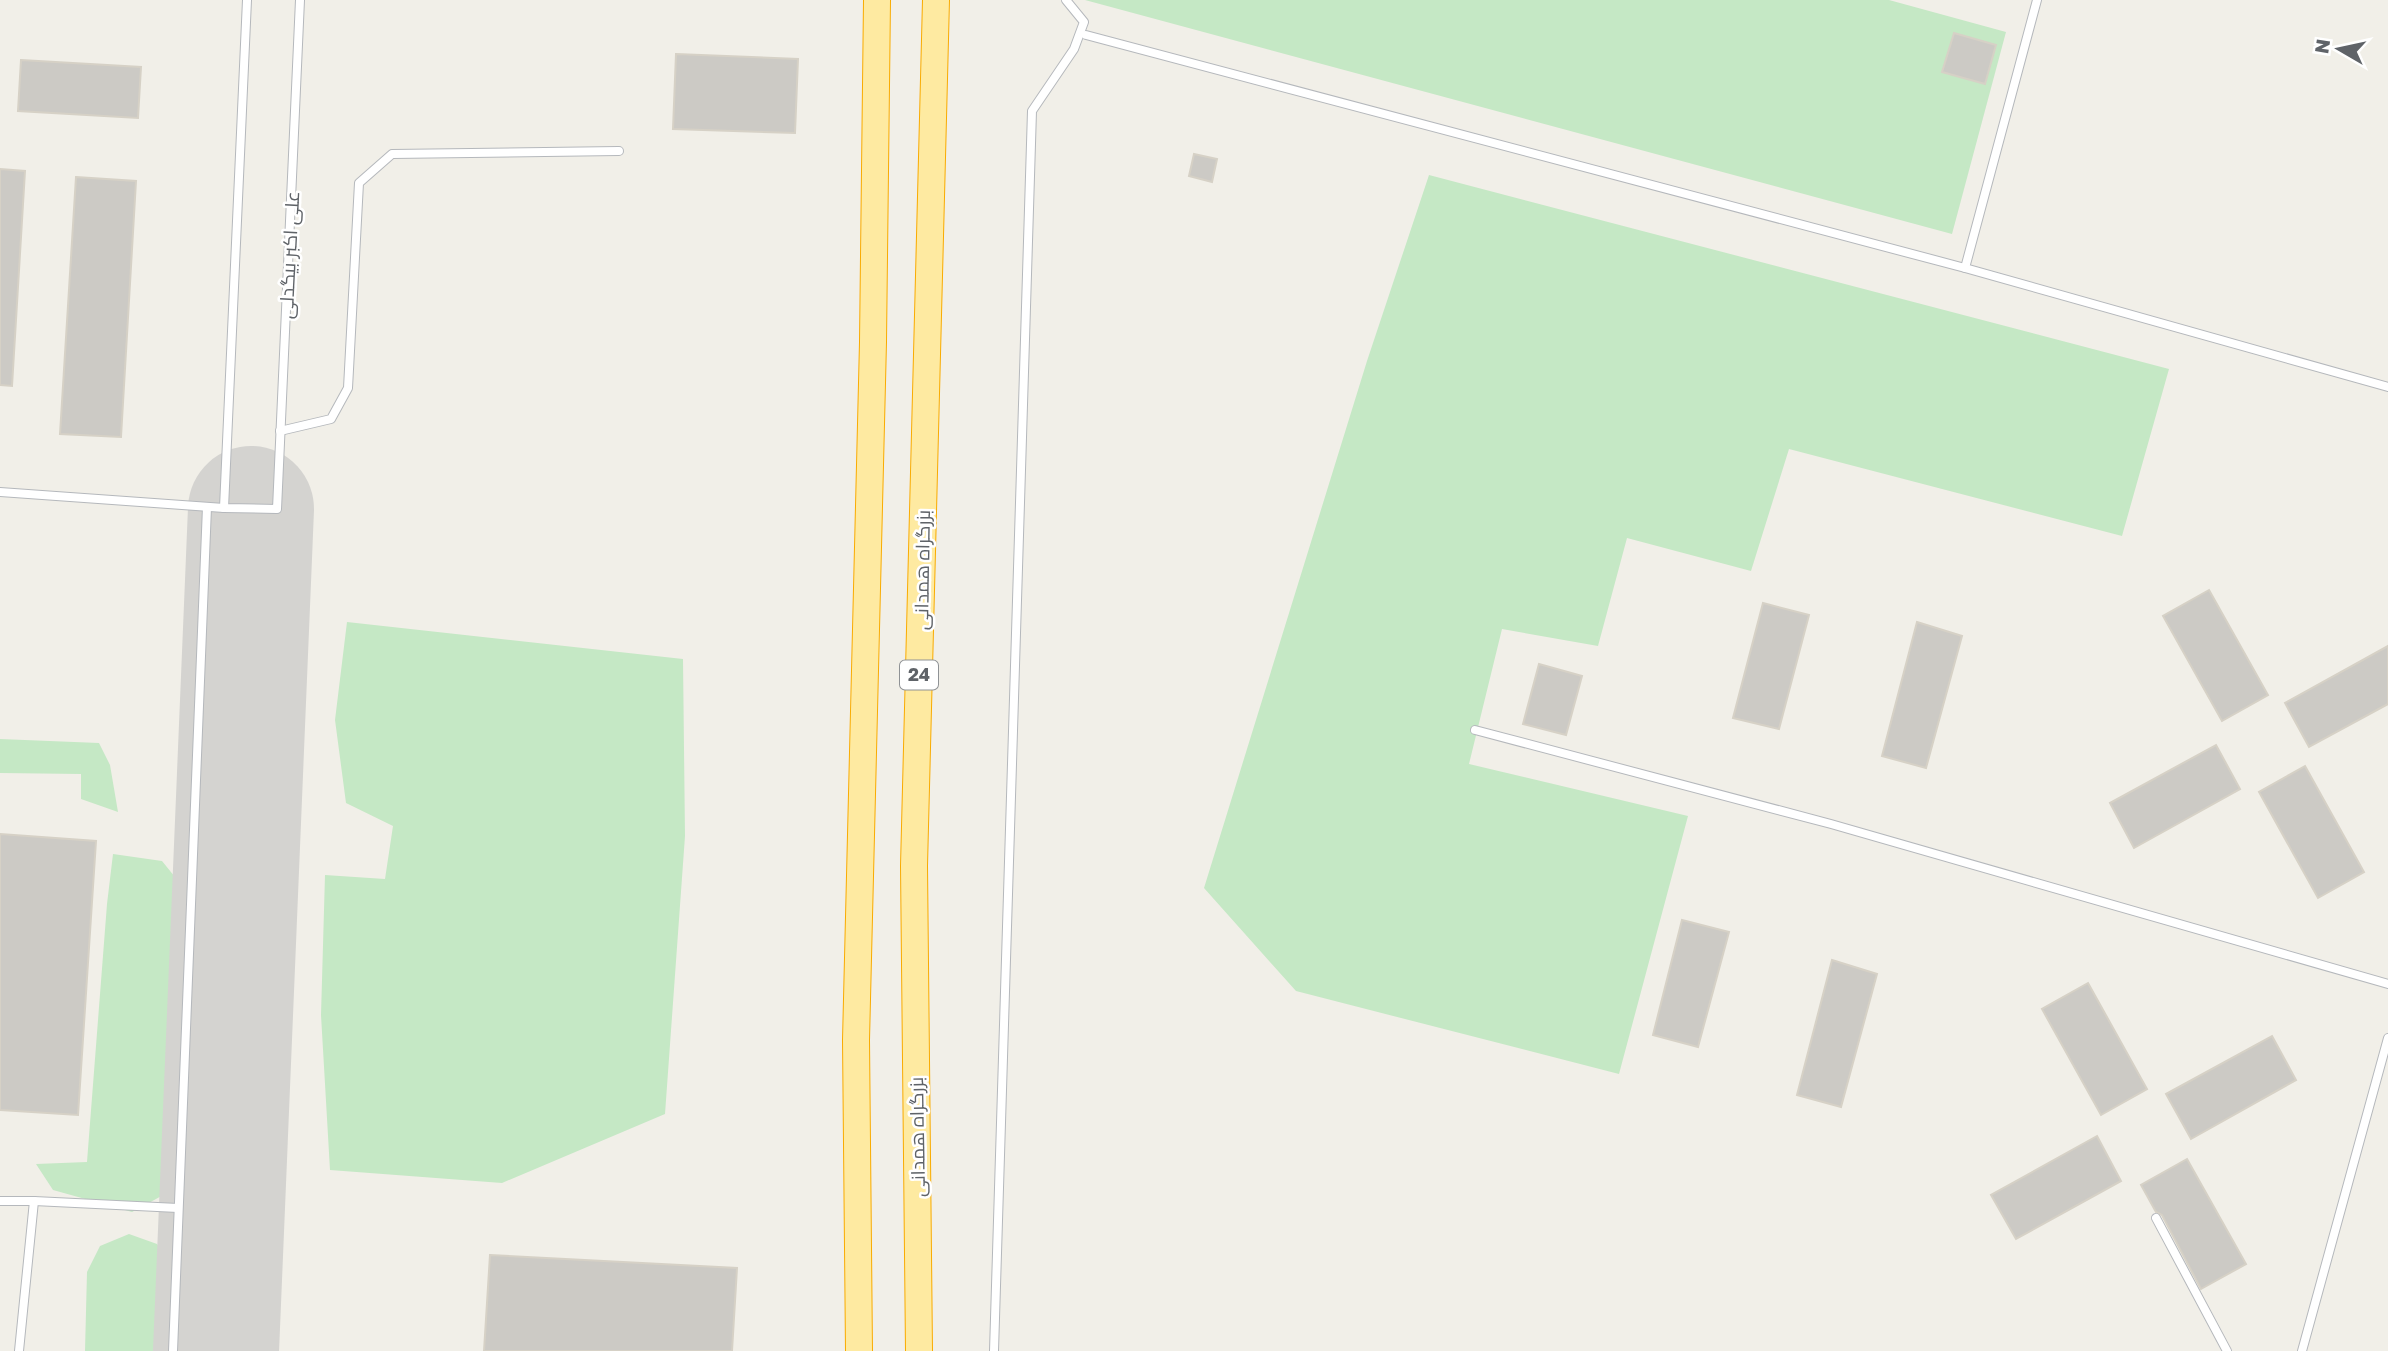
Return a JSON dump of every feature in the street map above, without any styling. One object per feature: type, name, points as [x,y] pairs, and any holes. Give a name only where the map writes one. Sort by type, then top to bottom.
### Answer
[{"type":"highway","points":[[859,1351],[856,1040],[873,342],[877,0]]},
{"type":"highway","name":"بزرگراه همدانی","points":[[919,1351],[914,866],[936,0]]},
{"type":"lane","points":[[0,492],[224,508],[247,0]]},
{"type":"lane","name":"علی اکبر بیگدلی","points":[[224,508],[277,509],[300,0]]},
{"type":"lane","points":[[993,1351],[1032,111],[1074,49],[1084,22],[1066,0]]},
{"type":"lane","points":[[1965,268],[2037,0]]},
{"type":"lane","points":[[1086,35],[1965,268],[2388,387]]},
{"type":"lane","points":[[280,431],[331,419],[348,388],[359,184],[392,154],[619,151]]},
{"type":"lane","points":[[173,1351],[207,507]]},
{"type":"lane","points":[[1475,730],[1831,824],[2388,984]]},
{"type":"lane","points":[[2302,1351],[2388,1038]]},
{"type":"lane","points":[[0,1201],[178,1208]]},
{"type":"lane","points":[[19,1351],[34,1201]]},
{"type":"lane","points":[[2156,1218],[2227,1351]]},
{"type":"green space","points":[[1085,0],[1889,0],[2006,32],[1952,234]]},
{"type":"green space","points":[[1429,175],[2169,369],[2122,536],[1789,449],[1751,571],[1627,538],[1598,646],[1502,629],[1469,764],[1688,816],[1619,1074],[1296,991],[1204,888],[1367,361]]},
{"type":"green space","points":[[347,622],[683,659],[685,836],[665,1114],[502,1183],[330,1170],[321,1015],[325,875],[385,879],[393,826],[346,803],[335,720]]},
{"type":"green space","points":[[0,739],[99,743],[110,765],[118,812],[81,799],[81,774],[0,773]]},
{"type":"green space","points":[[113,854],[162,861],[179,882],[167,1193],[132,1212],[53,1190],[36,1164],[87,1162]]},
{"type":"green space","points":[[129,1234],[157,1244],[170,1262],[169,1351],[85,1351],[87,1272],[100,1246]]},
{"type":"building","points":[[1954,33],[1996,45],[1985,84],[1942,72]]},
{"type":"building","points":[[676,54],[798,59],[795,133],[673,129]]},
{"type":"building","points":[[21,60],[141,67],[138,118],[18,111]]},
{"type":"building","points":[[1194,154],[1217,159],[1212,182],[1189,176]]},
{"type":"building","points":[[0,169],[25,171],[12,386],[0,385]]},
{"type":"building","points":[[76,177],[136,181],[121,437],[60,434]]},
{"type":"building","points":[[2209,590],[2268,695],[2222,721],[2163,616]]},
{"type":"building","points":[[1763,603],[1809,615],[1779,729],[1733,718]]},
{"type":"building","points":[[1917,622],[1962,636],[1926,768],[1882,756]]},
{"type":"building","points":[[2388,646],[2388,704],[2309,747],[2285,703]]},
{"type":"building","points":[[1539,664],[1582,676],[1566,735],[1523,724]]},
{"type":"building","points":[[2216,745],[2240,789],[2134,848],[2110,803]]},
{"type":"building","points":[[2305,766],[2364,872],[2318,898],[2259,792]]},
{"type":"building","points":[[0,834],[96,841],[78,1115],[0,1110]]},
{"type":"building","points":[[1682,920],[1729,932],[1698,1047],[1653,1035]]},
{"type":"building","points":[[1832,960],[1877,974],[1841,1107],[1797,1095]]},
{"type":"building","points":[[2088,983],[2147,1089],[2101,1115],[2042,1009]]},
{"type":"building","points":[[2272,1036],[2296,1080],[2191,1139],[2166,1094]]},
{"type":"building","points":[[2097,1136],[2121,1181],[2016,1239],[1991,1195]]},
{"type":"building","points":[[2187,1159],[2246,1264],[2201,1289],[2162,1215],[2156,1212],[2141,1185]]},
{"type":"building","points":[[490,1255],[737,1268],[732,1351],[484,1351]]},
{"type":"runway","points":[[216,1351],[251,509]]}]
